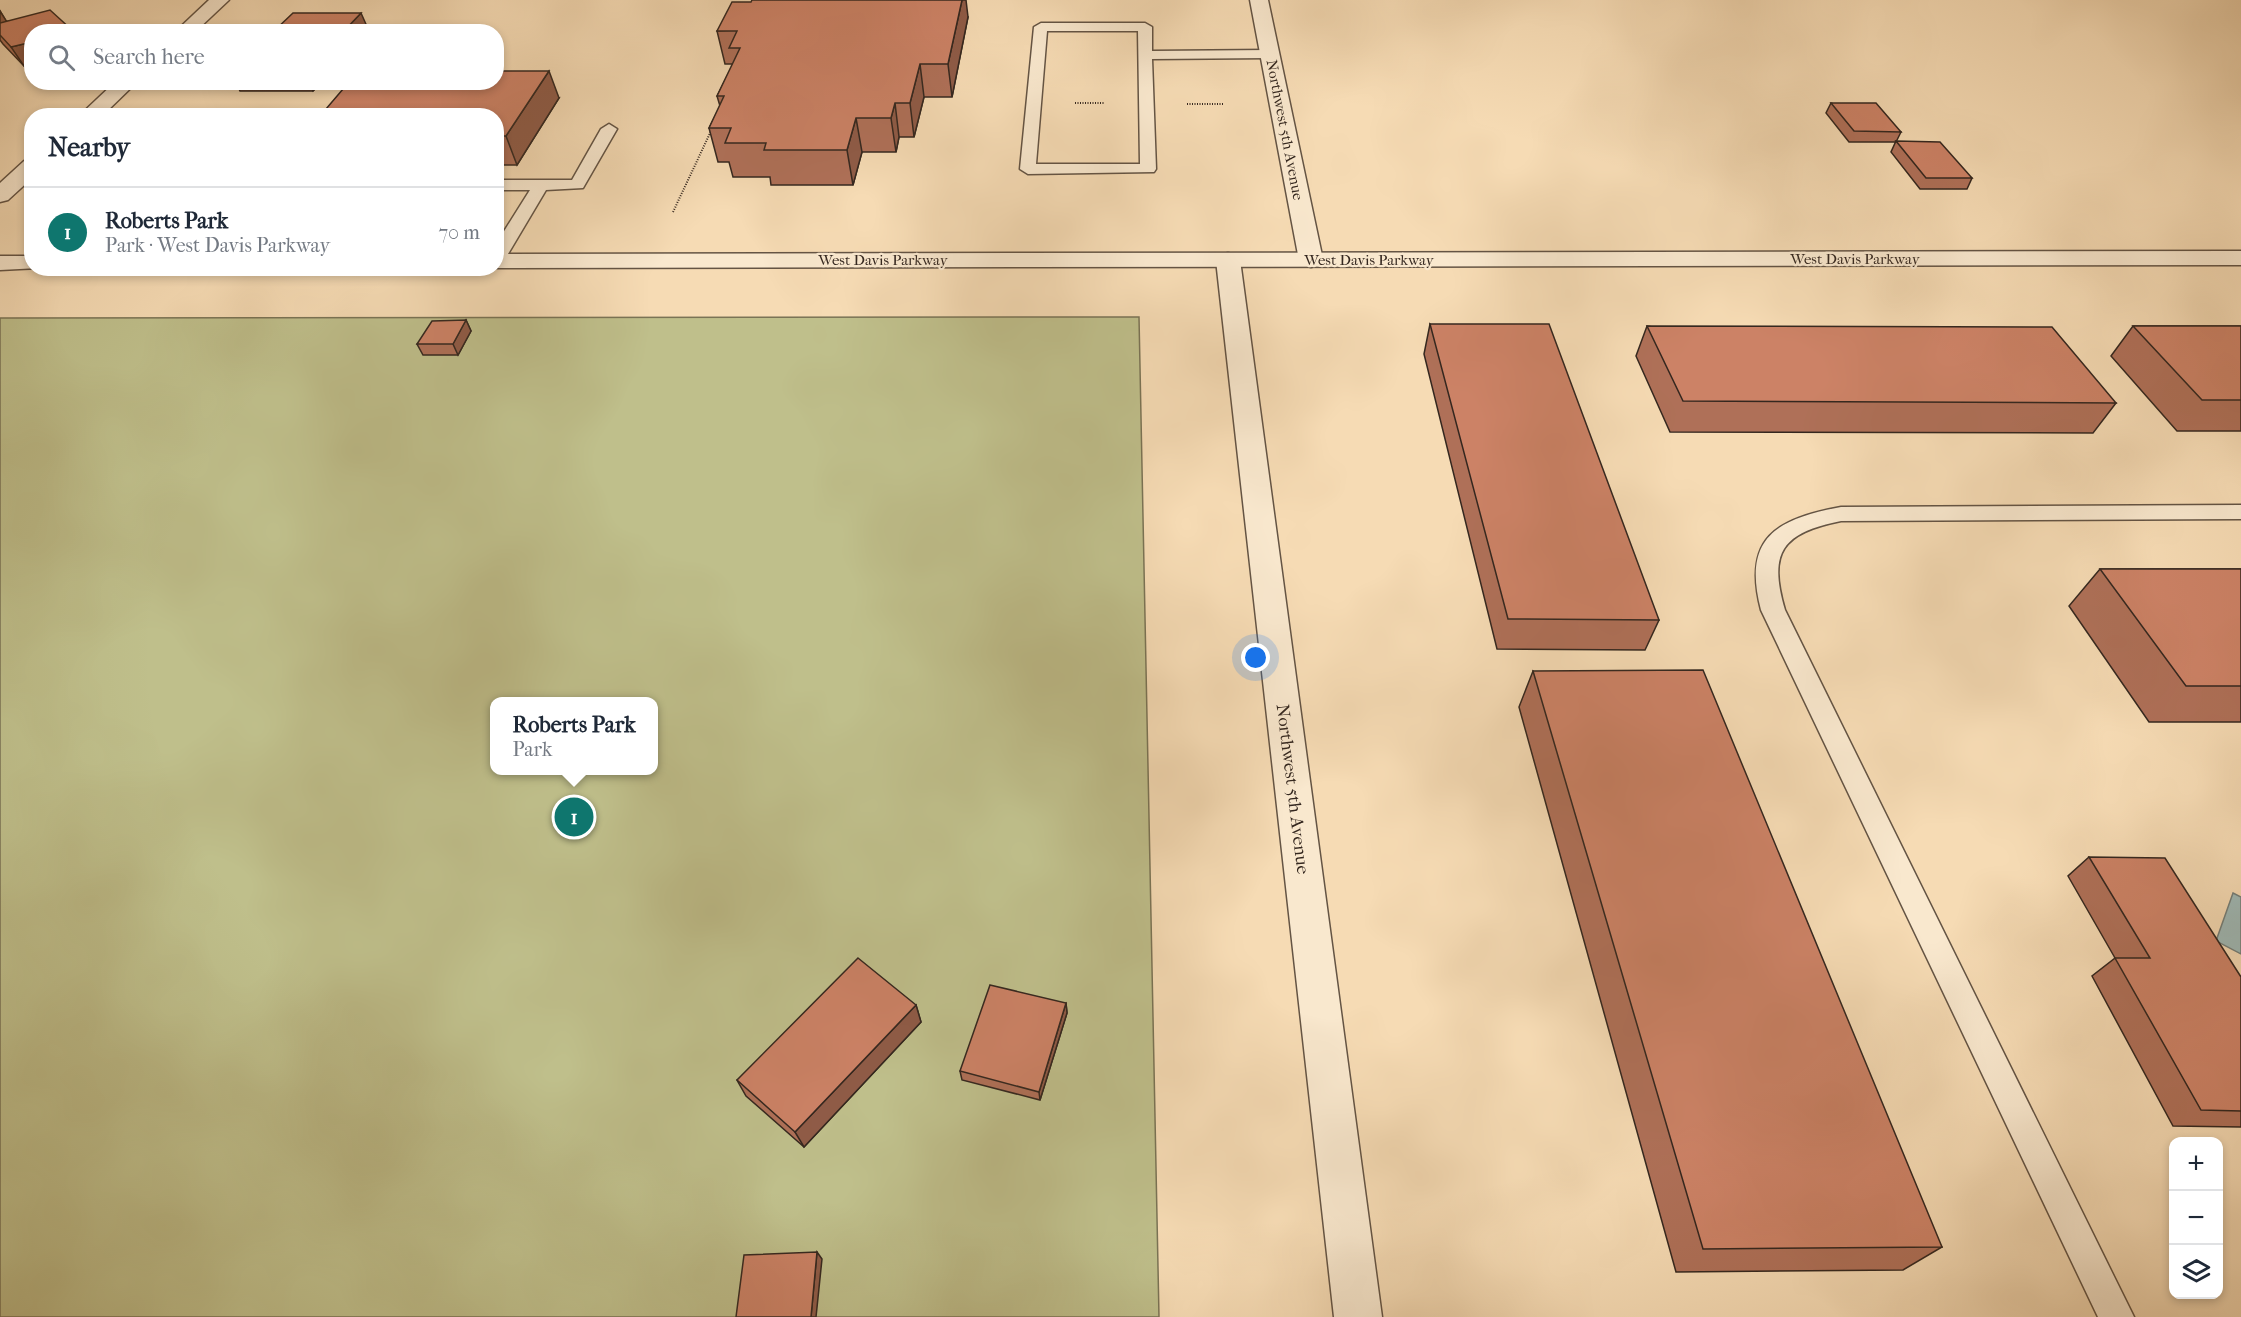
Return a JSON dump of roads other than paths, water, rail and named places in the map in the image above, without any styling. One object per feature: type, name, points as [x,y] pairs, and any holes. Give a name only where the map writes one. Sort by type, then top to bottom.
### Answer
[{"type":"street","points":[[193,24],[220,0]]},
{"type":"street","name":"Northwest 5th Avenue","points":[[1259,0],[1311,260]]},
{"type":"street","points":[[98,108],[118,90]]},
{"type":"street","points":[[0,195],[24,173]]},
{"type":"street","name":"West Davis Parkway","points":[[504,260],[2241,258]]},
{"type":"street","name":"Northwest 5th Avenue","points":[[1228,260],[1358,1317]]},
{"type":"street","points":[[0,263],[24,262]]},
{"type":"lane","points":[[1041,27],[1145,27],[1145,55],[1148,169],[1028,169],[1041,27]]},
{"type":"lane","points":[[1145,55],[1270,54]]},
{"type":"lane","points":[[504,185],[576,185],[609,129]]},
{"type":"lane","points":[[504,247],[541,185]]},
{"type":"lane","points":[[2116,1317],[1773,610],[1768,594],[1765,564],[1780,537],[1789,530],[1816,519],[1841,514],[2241,512]]},
{"type":"water","points":[[2233,893],[2241,897],[2241,954],[2216,941]]},
{"type":"place","name":"Roberts Park","points":[[574,817]]}]
